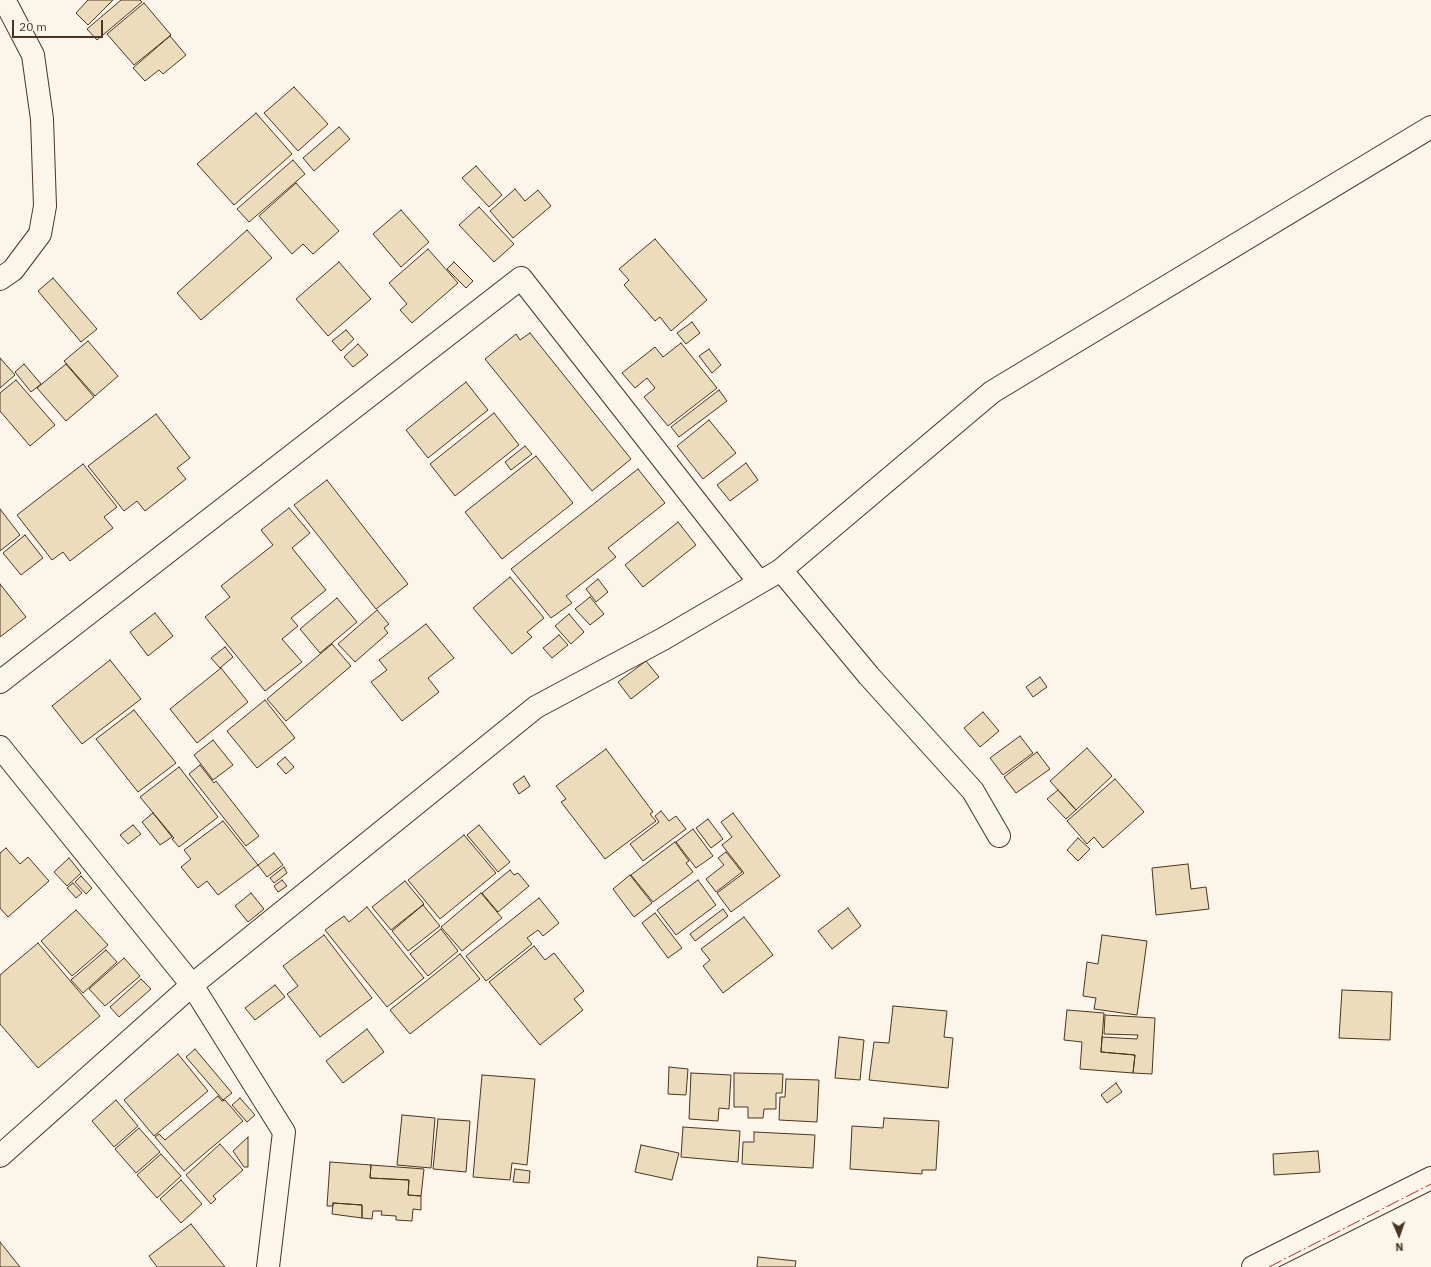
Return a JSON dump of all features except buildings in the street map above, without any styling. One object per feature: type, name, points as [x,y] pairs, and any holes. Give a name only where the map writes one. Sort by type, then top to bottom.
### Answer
[{"type":"street","points":[[0,278],[13,270],[40,234],[45,206],[42,119],[32,55],[8,7],[2,0]]},
{"type":"street","points":[[0,1156],[192,985],[536,707],[663,639],[781,570],[992,392],[1431,127]]},
{"type":"street","points":[[0,682],[521,278],[759,582]]},
{"type":"street","points":[[781,570],[870,676],[973,792],[999,836]]},
{"type":"street","points":[[0,747],[192,985],[284,1132],[268,1267]]},
{"type":"street","points":[[1253,1267],[1431,1178]]},
{"type":"power","points":[[1269,1267],[1431,1184]]}]
